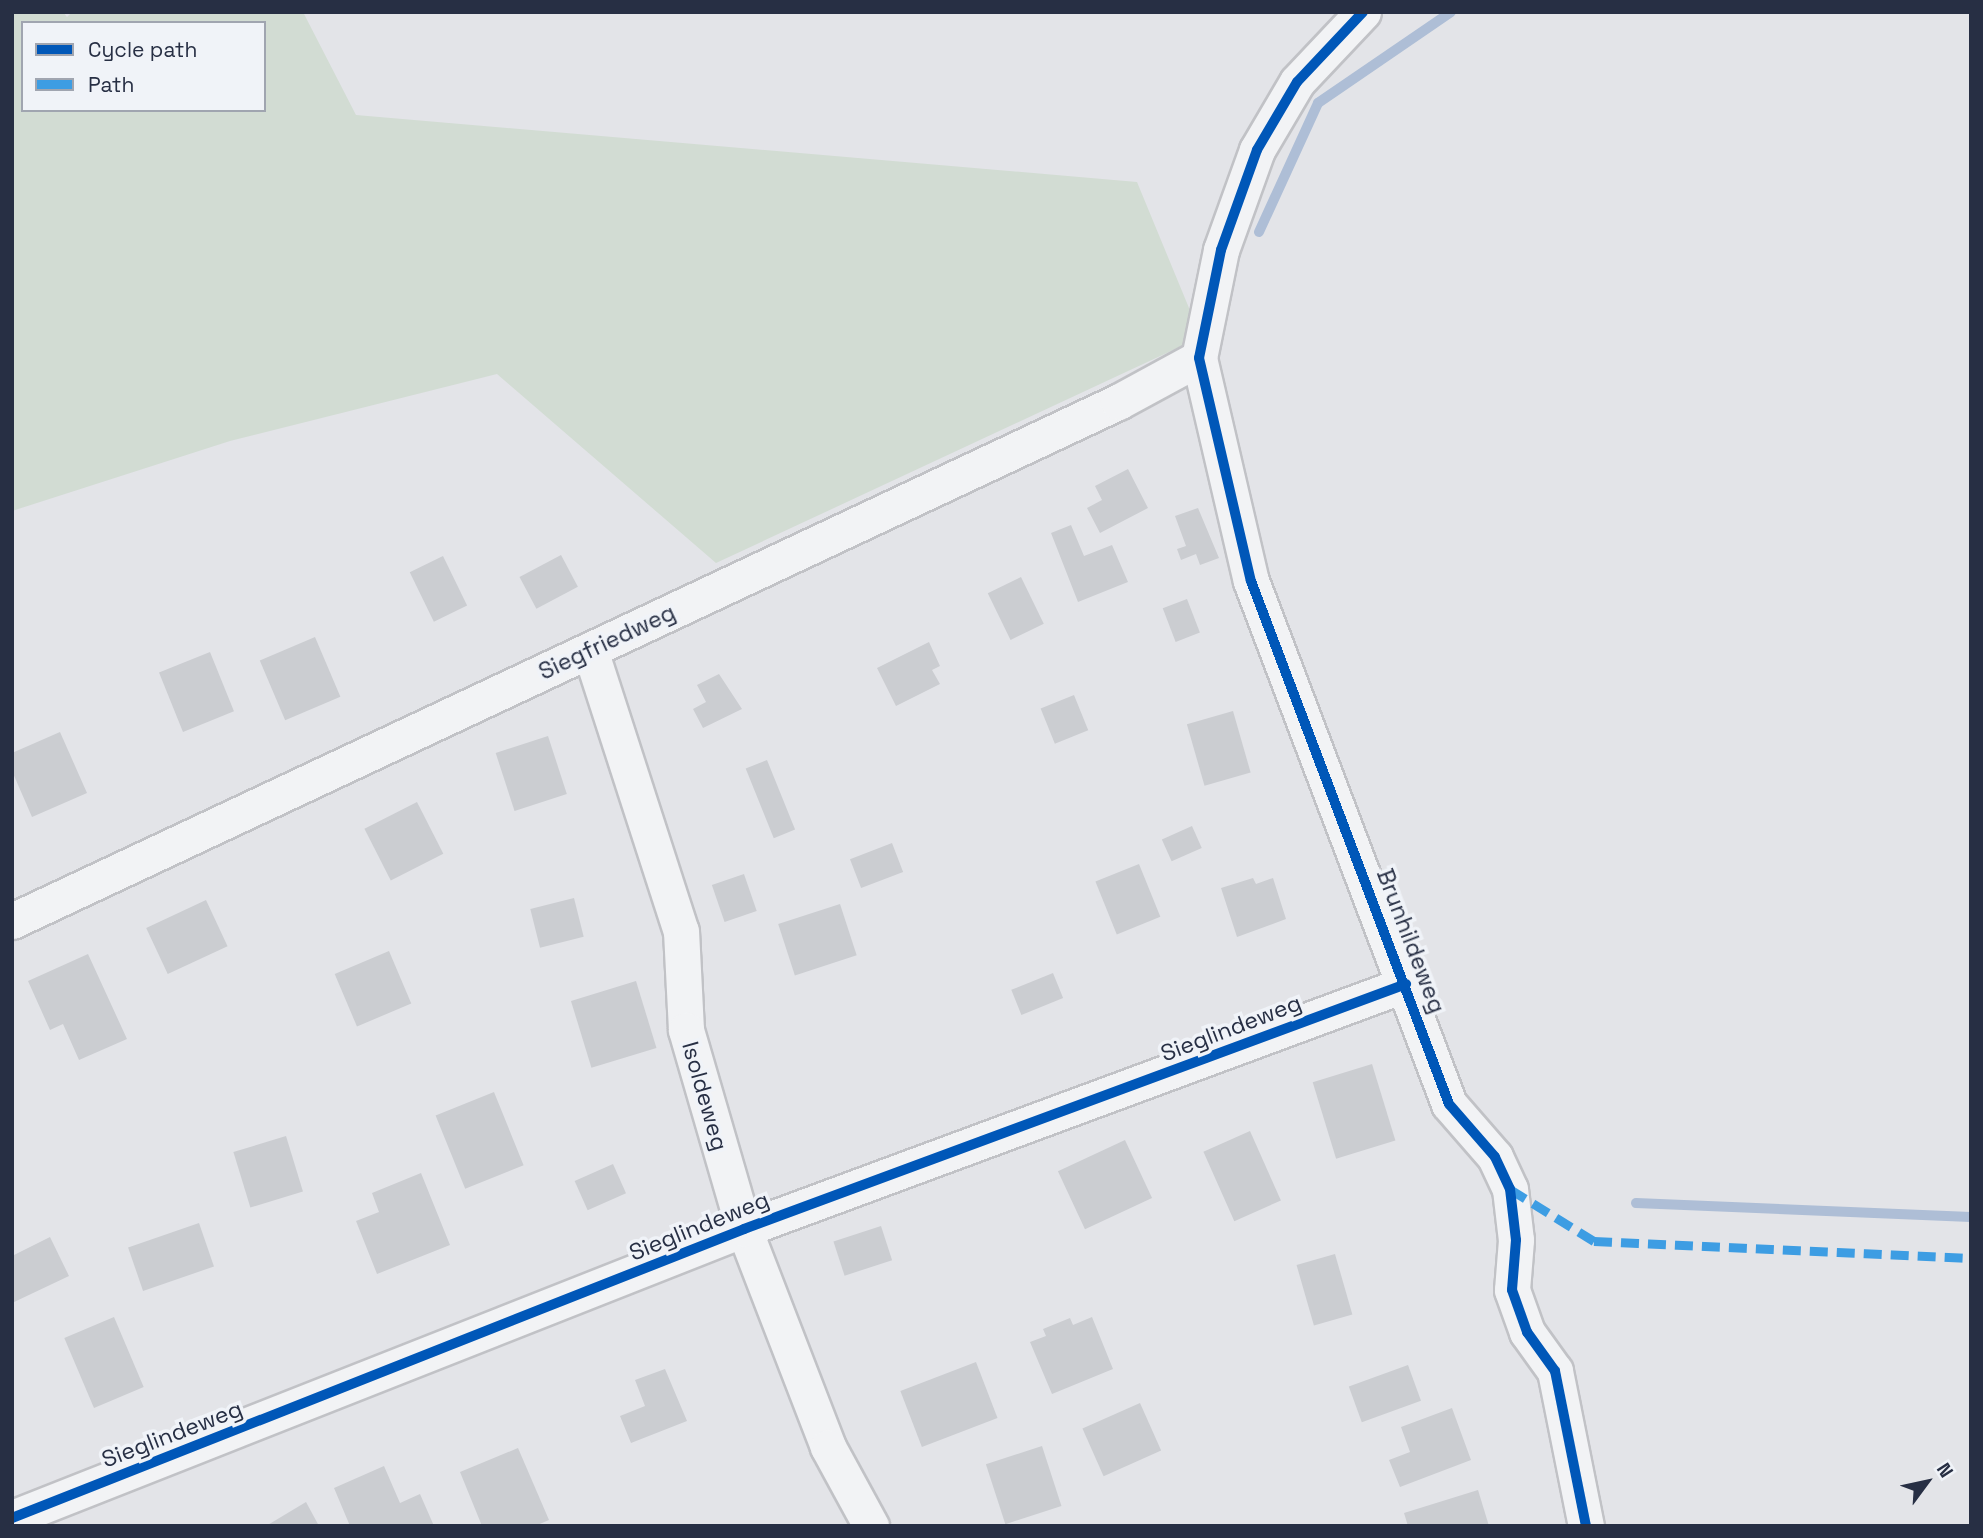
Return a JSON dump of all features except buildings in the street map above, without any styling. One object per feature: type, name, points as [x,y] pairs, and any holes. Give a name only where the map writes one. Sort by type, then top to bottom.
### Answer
[{"type":"street","points":[[1199,358],[1221,250],[1257,150],[1297,82],[1363,12]]},
{"type":"street","name":"Siegfriedweg","points":[[12,921],[1118,402],[1199,358]]},
{"type":"street","name":"Brunhildeweg","points":[[1199,358],[1251,581],[1406,984],[1449,1104],[1495,1157],[1510,1189],[1516,1240],[1512,1290],[1527,1332],[1555,1371],[1586,1526]]},
{"type":"street","name":"Isoldeweg","points":[[590,650],[681,931],[686,1030],[744,1229],[828,1447],[871,1526]]},
{"type":"street","name":"Sieglindeweg","points":[[12,1518],[744,1229],[1406,984]]},
{"type":"shaded area","points":[[12,12],[63,12],[67,17],[72,12],[303,12],[356,115],[1137,182],[1201,337],[716,563],[497,374],[230,441],[12,511]]},
{"type":"waterway","points":[[1259,232],[1318,103],[1451,12]]},
{"type":"waterway","points":[[1636,1203],[1971,1217]]},
{"type":"marked path","points":[[1510,1189],[1594,1241],[1971,1258]]},
{"type":"cycle path","points":[[1363,12],[1297,82],[1257,150],[1221,250],[1199,358],[1251,581],[1449,1104],[1495,1157],[1510,1189],[1516,1240],[1512,1290],[1527,1332],[1555,1371],[1586,1526]]},
{"type":"cycle path","points":[[12,1518],[744,1229],[1406,984]]}]
